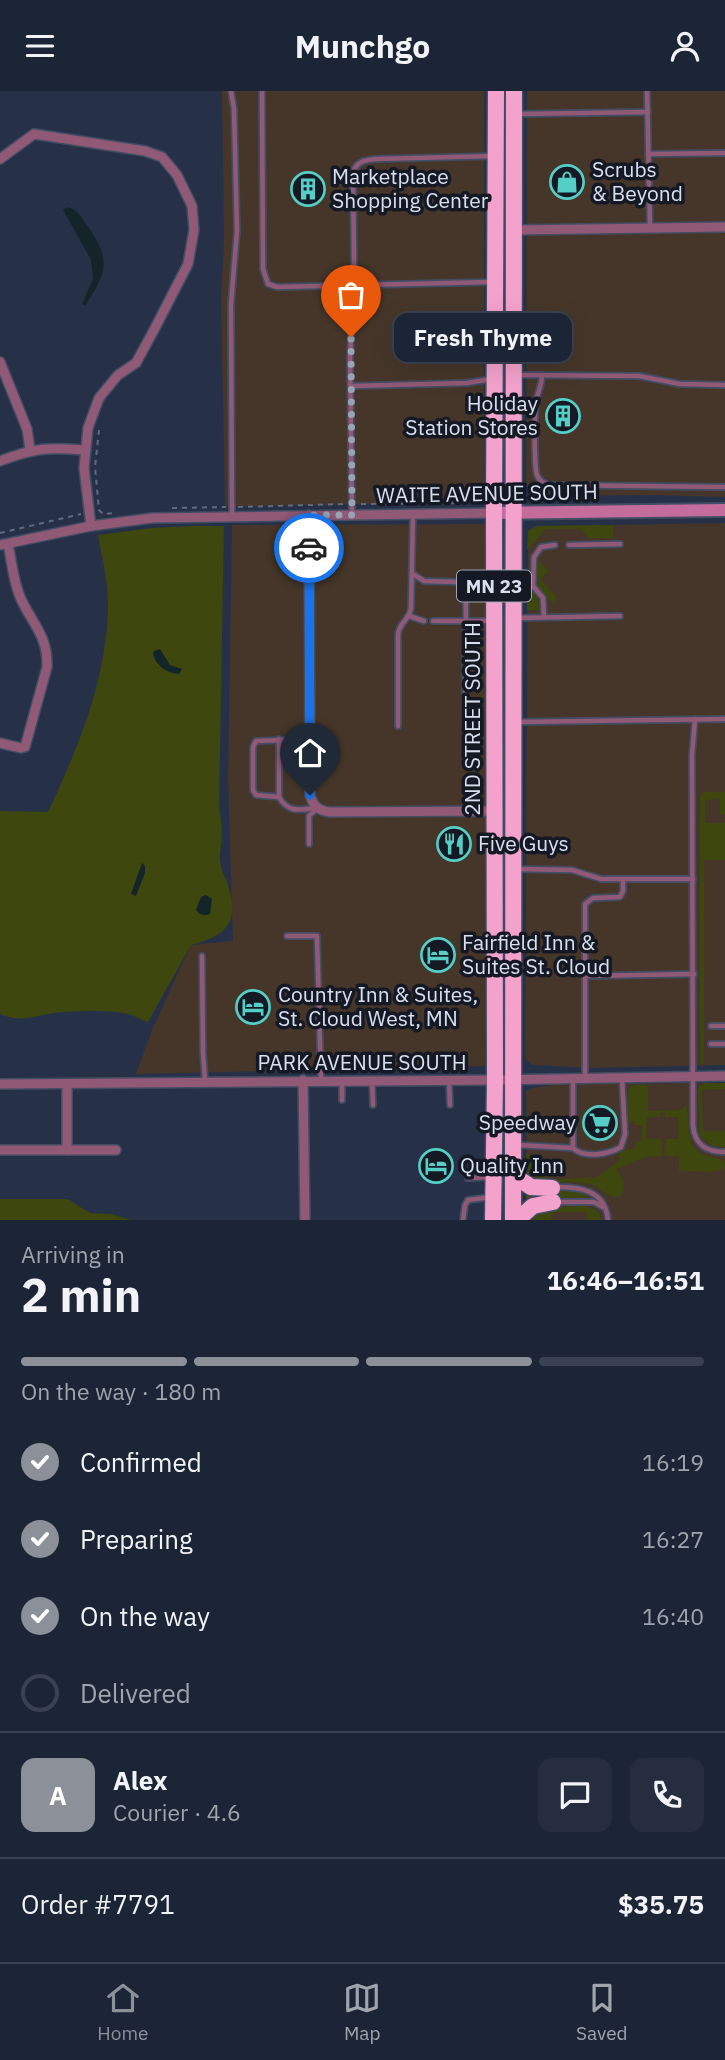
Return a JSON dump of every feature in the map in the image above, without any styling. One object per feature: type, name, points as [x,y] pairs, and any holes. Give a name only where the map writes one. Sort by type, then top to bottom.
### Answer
[{"type":"highway","name":"2ND STREET SOUTH","points":[[493,1220],[496,91]]},
{"type":"highway","name":"2ND STREET SOUTH","points":[[514,91],[512,869],[515,1220]]},
{"type":"highway","points":[[513,1175],[531,1187],[552,1195]]},
{"type":"highway","points":[[515,1220],[552,1195]]},
{"type":"street","points":[[0,159],[34,134],[145,151],[162,157],[177,175],[192,206],[194,230],[188,264],[136,363],[118,375],[99,398],[88,428],[84,468],[91,526]]},
{"type":"street","points":[[513,230],[725,227]]},
{"type":"street","points":[[0,362],[27,429],[30,449]]},
{"type":"street","points":[[0,461],[30,449],[47,447],[85,450]]},
{"type":"street","name":"WAITE AVENUE SOUTH","points":[[4,544],[91,526],[232,511],[309,515],[352,509],[413,514],[725,510]]},
{"type":"street","points":[[309,515],[310,795],[317,808],[330,812],[495,811]]},
{"type":"street","points":[[0,743],[25,747],[47,667],[44,639],[16,587],[4,544]]},
{"type":"street","name":"PARK AVENUE SOUTH","points":[[0,1084],[725,1076]]},
{"type":"street","points":[[303,1080],[305,1220]]},
{"type":"street","points":[[67,1084],[67,1150]]},
{"type":"street","points":[[0,1150],[116,1150]]},
{"type":"lane","points":[[231,91],[234,109],[237,231],[231,304],[232,511]]},
{"type":"lane","points":[[262,91],[264,278],[268,284],[277,287],[495,282]]},
{"type":"lane","points":[[647,91],[650,228]]},
{"type":"lane","points":[[514,114],[648,112]]},
{"type":"lane","points":[[649,154],[725,152]]},
{"type":"lane","points":[[352,509],[353,172],[356,166],[368,159],[496,156]]},
{"type":"lane","points":[[513,375],[639,376],[680,384],[725,385]]},
{"type":"lane","points":[[542,376],[536,398],[536,429],[537,473],[544,483],[725,487]]},
{"type":"lane","points":[[351,386],[467,383],[495,377]]},
{"type":"lane","points":[[398,726],[398,629],[409,616],[411,608],[413,514]]},
{"type":"lane","points":[[569,545],[620,544]]},
{"type":"lane","points":[[544,617],[543,598],[533,586],[534,557],[541,547],[555,545]]},
{"type":"lane","points":[[412,571],[420,580],[454,581],[463,585],[466,592],[465,726]]},
{"type":"lane","points":[[409,616],[424,621]]},
{"type":"lane","points":[[513,618],[620,616]]},
{"type":"lane","points":[[433,621],[494,621]]},
{"type":"lane","points":[[695,719],[692,755],[693,1126],[696,1138],[707,1150],[725,1152]]},
{"type":"lane","points":[[513,722],[725,719]]},
{"type":"lane","points":[[279,739],[279,797],[283,805],[289,809],[317,808]]},
{"type":"lane","points":[[279,797],[256,795],[253,747],[256,741],[310,739]]},
{"type":"lane","points":[[309,844],[309,816],[317,808]]},
{"type":"lane","points":[[512,869],[572,870],[596,879],[693,879]]},
{"type":"lane","points":[[585,1078],[586,901],[593,898],[620,897],[623,879]]},
{"type":"lane","points":[[288,936],[317,936],[321,1080]]},
{"type":"lane","points":[[202,956],[202,1052],[205,1082]]},
{"type":"lane","points":[[585,976],[694,974]]},
{"type":"lane","points":[[711,1026],[725,1026]]},
{"type":"lane","points":[[711,1044],[725,1044]]},
{"type":"lane","points":[[513,1144],[573,1148],[577,1152],[590,1154],[607,1153],[621,1147],[625,1134],[622,1077]]},
{"type":"lane","points":[[573,1079],[573,1148]]},
{"type":"lane","points":[[342,1080],[342,1100]]},
{"type":"lane","points":[[372,1080],[373,1105]]},
{"type":"lane","points":[[449,1080],[450,1105]]},
{"type":"lane","points":[[468,1178],[493,1177]]},
{"type":"lane","points":[[552,1195],[577,1187],[587,1190],[600,1201],[608,1220]]},
{"type":"lane","points":[[552,1195],[594,1202],[606,1210]]},
{"type":"lane","points":[[463,1220],[468,1200],[493,1196]]},
{"type":"path","points":[[99,430],[95,467],[100,512],[124,512]]},
{"type":"path","points":[[168,508],[232,511],[473,503],[479,500],[484,490]]},
{"type":"path","points":[[0,533],[89,513]]},
{"type":"shaded area","points":[[222,91],[484,91],[484,487],[476,502],[225,507],[221,298],[224,240]]},
{"type":"shaded area","points":[[527,91],[725,91],[725,497],[539,496],[528,491]]},
{"type":"shaded area","points":[[68,207],[77,212],[87,225],[103,257],[102,275],[85,306],[82,304],[93,279],[91,260],[63,210]]},
{"type":"shaded area","points":[[725,523],[725,1065],[591,1068],[532,1065],[526,1060],[525,1054],[528,531],[542,526]]},
{"type":"shaded area","points":[[485,524],[485,1066],[136,1074],[152,1030],[191,945],[233,941],[228,779],[232,525]]},
{"type":"shaded area","points":[[160,649],[170,665],[182,669],[179,674],[159,665],[153,654]]},
{"type":"shaded area","points":[[142,863],[145,873],[136,896],[131,894]]},
{"type":"shaded area","points":[[206,895],[212,899],[210,914],[204,915],[196,910],[201,897]]},
{"type":"shaded area","points":[[725,1083],[725,1220],[527,1220],[526,1091],[559,1084]]},
{"type":"green space","points":[[613,525],[611,538],[588,538],[580,529],[546,529],[527,550],[528,531],[536,526]]},
{"type":"green space","points":[[194,526],[224,526],[219,806],[221,868],[231,895],[232,907],[228,924],[223,931],[191,945],[148,1022],[110,1011],[7,1017],[0,1014],[0,811],[48,812],[89,712],[103,659],[108,605],[98,535]]},
{"type":"green space","points":[[540,562],[549,571],[540,580],[557,597],[555,601],[549,601],[538,587],[536,565]]},
{"type":"green space","points":[[527,586],[538,598],[539,610],[527,610]]},
{"type":"green space","points":[[703,792],[725,792],[725,814],[720,815],[720,799],[705,800],[705,823],[725,823],[725,860],[704,860],[704,1063],[700,1065],[700,797]]},
{"type":"green space","points":[[704,1083],[725,1083],[725,1089],[702,1090],[703,1131],[725,1131],[725,1147],[712,1146],[700,1136],[698,1088]]},
{"type":"green space","points":[[645,1084],[648,1087],[648,1111],[680,1110],[686,1105],[689,1134],[694,1147],[709,1156],[722,1159],[725,1163],[724,1169],[712,1172],[679,1171],[679,1157],[664,1155],[666,1139],[678,1139],[678,1117],[665,1117],[665,1113],[660,1113],[660,1117],[647,1117],[646,1139],[660,1139],[662,1156],[645,1157],[617,1169],[624,1181],[622,1195],[610,1196],[586,1183],[530,1184],[526,1181],[526,1154],[531,1156],[532,1176],[546,1176],[547,1180],[597,1177],[620,1160],[618,1152],[635,1148],[635,1143],[642,1140],[642,1126],[635,1125],[634,1121],[627,1122],[628,1089],[634,1085]]},
{"type":"green space","points":[[526,1190],[584,1191],[588,1195],[584,1199],[545,1199],[526,1205]]},
{"type":"green space","points":[[0,1199],[67,1199],[90,1213],[111,1214],[131,1220],[0,1220]]},
{"type":"green space","points":[[586,1206],[596,1210],[602,1220],[588,1220],[586,1212],[553,1212],[551,1220],[527,1220],[529,1215],[550,1207]]},
{"type":"way so far","points":[[309,548],[309,515],[352,515],[351,337]]},
{"type":"place","name":"Scrubs & Beyond","points":[[567,182]]},
{"type":"place","name":"Marketplace Shopping Center","points":[[308,189]]},
{"type":"place","name":"Fresh Thyme","points":[[351,337]]},
{"type":"place","name":"Holiday Station Stores","points":[[563,416]]},
{"type":"place","name":"Five Guys","points":[[454,844]]},
{"type":"place","name":"Fairfield Inn & Suites St. Cloud","points":[[438,955]]},
{"type":"place","name":"Country Inn & Suites, St. Cloud West, MN","points":[[253,1007]]},
{"type":"place","name":"Speedway","points":[[600,1123]]},
{"type":"place","name":"Quality Inn","points":[[436,1166]]},
{"type":"route","points":[[309,548],[310,795]]}]
